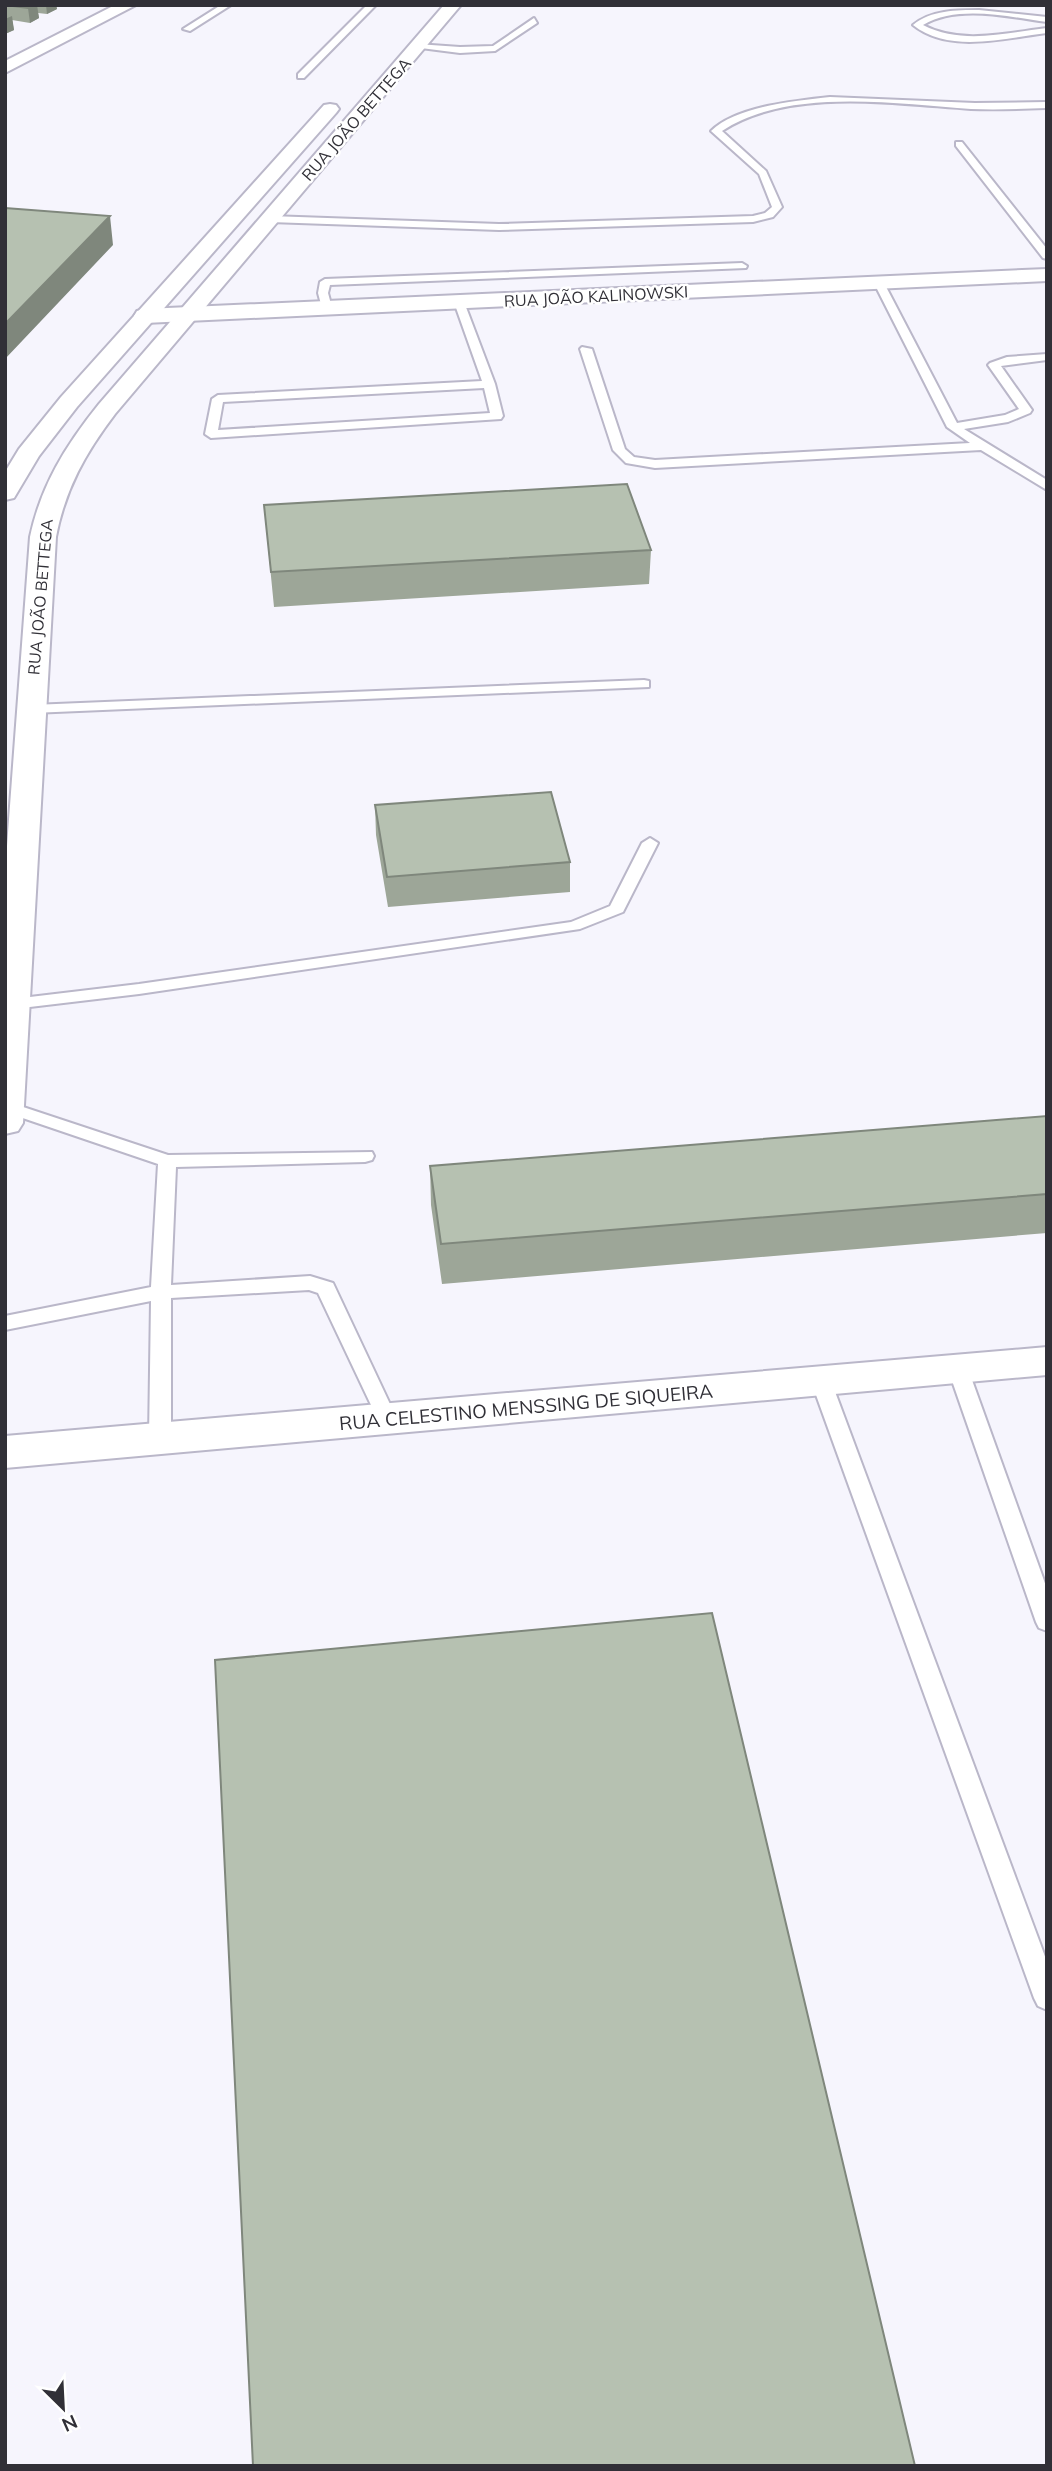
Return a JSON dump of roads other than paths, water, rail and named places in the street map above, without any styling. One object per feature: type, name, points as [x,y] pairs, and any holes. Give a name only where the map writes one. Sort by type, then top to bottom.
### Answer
[{"type":"main road","points":[[5,68],[128,5]]},
{"type":"main road","name":"RUA JOÃO BETTEGA","points":[[6,1114],[43,537],[52,492],[92,428],[453,5]]},
{"type":"main road","name":"RUA JOÃO BETTEGA","points":[[5,493],[46,429],[342,95]]},
{"type":"main road","name":"RUA JOÃO KALINOWSKI","points":[[145,316],[1047,275]]},
{"type":"main road","name":"RUA CELESTINO MENSSING DE SIQUEIRA","points":[[5,1452],[1047,1361]]},
{"type":"lane","points":[[187,29],[227,5]]},
{"type":"lane","points":[[301,76],[372,5]]},
{"type":"lane","points":[[1047,20],[986,13],[950,14],[926,18],[917,25],[940,36],[962,40],[1047,30]]},
{"type":"lane","points":[[417,47],[460,50],[495,48],[534,21]]},
{"type":"lane","points":[[270,219],[499,227],[753,219],[769,215],[777,207],[763,173],[716,131],[726,122],[786,103],[809,100],[902,100],[985,107],[1047,106]]},
{"type":"lane","points":[[959,144],[1047,256]]},
{"type":"lane","points":[[327,308],[323,293],[330,266]]},
{"type":"lane","points":[[325,282],[742,266]]},
{"type":"lane","points":[[879,283],[953,427],[1047,486]]},
{"type":"lane","points":[[459,302],[489,384],[498,416],[211,433],[218,399],[489,384]]},
{"type":"lane","points":[[586,349],[619,450],[630,460],[655,464],[981,446]]},
{"type":"lane","points":[[953,427],[1008,418],[1026,410],[994,365],[1007,360],[1047,357]]},
{"type":"lane","points":[[32,709],[644,684]]},
{"type":"lane","points":[[13,1004],[139,989],[574,926],[617,909],[650,843]]},
{"type":"lane","points":[[6,1114],[167,1161],[365,1156]]},
{"type":"lane","points":[[160,1439],[161,1292],[167,1161]]},
{"type":"lane","points":[[5,1323],[161,1292],[310,1283],[326,1288],[387,1419]]},
{"type":"lane","points":[[958,1369],[1047,1622]]},
{"type":"lane","points":[[821,1381],[1047,1998]]}]
